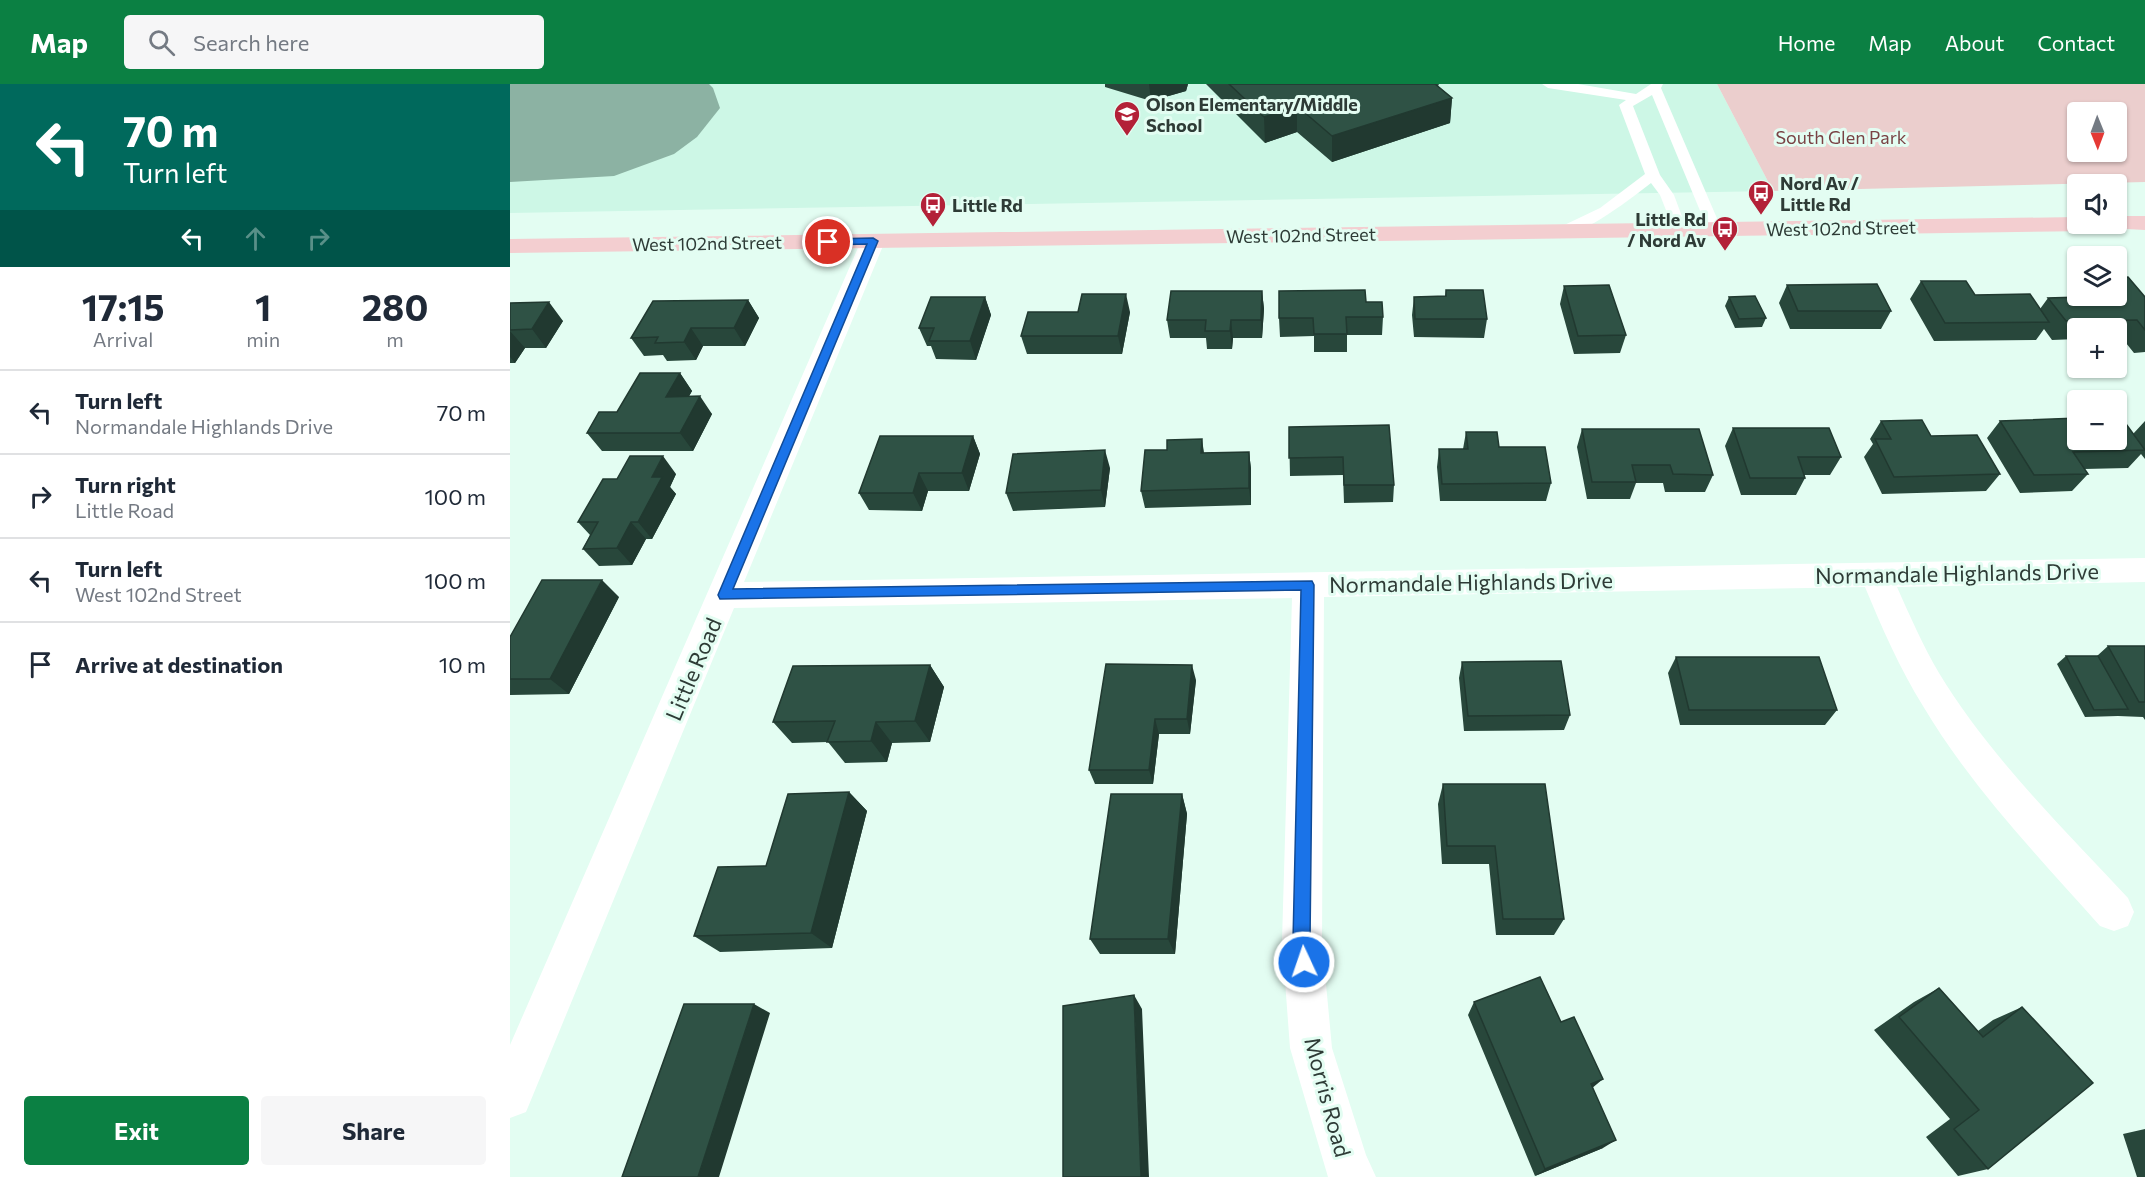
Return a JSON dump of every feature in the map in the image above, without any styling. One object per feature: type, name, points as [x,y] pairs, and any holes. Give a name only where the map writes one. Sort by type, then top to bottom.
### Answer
[{"type":"street","points":[[2127,223],[2145,223]]},
{"type":"street","name":"West 102nd Street","points":[[510,246],[2067,224]]},
{"type":"street","name":"Little Road","points":[[510,1096],[873,241]]},
{"type":"street","name":"Normandale Highlands Drive","points":[[724,595],[2145,570]]},
{"type":"street","points":[[1876,575],[1904,640],[1935,697],[1976,755],[2114,912]]},
{"type":"street","name":"Morris Road","points":[[1308,585],[1302,941],[1311,1048],[1346,1165],[1353,1177]]},
{"type":"lane","points":[[1548,84],[1637,98]]},
{"type":"lane","points":[[1680,230],[1667,195],[1653,175],[1626,105],[1656,86],[1715,230]]},
{"type":"lane","points":[[1561,232],[1605,211],[1653,175]]},
{"type":"shaded area","name":"Olson Elementary/Middle School","points":[[510,84],[1717,84],[1773,191],[510,213]]},
{"type":"shaded area","points":[[510,84],[709,84],[713,88],[720,108],[697,137],[674,154],[614,176],[510,182]]},
{"type":"green space","name":"South Glen Park","points":[[1717,84],[2145,84],[2145,182],[2127,182],[2127,174],[2067,174],[2067,184],[1773,191]]},
{"type":"building","points":[[1229,84],[1435,84],[1452,98],[1332,136],[1297,106],[1264,117]]},
{"type":"building","points":[[2127,277],[2145,297],[2145,330],[2137,320],[2127,320],[2127,318],[2067,318],[2066,321],[2048,298],[2067,297],[2067,306],[2127,306]]},
{"type":"building","points":[[1921,281],[1966,281],[1975,295],[2030,294],[2049,322],[1945,323]]},
{"type":"building","points":[[1877,284],[1891,311],[1798,311],[1787,285]]},
{"type":"building","points":[[1609,285],[1626,335],[1578,336],[1564,286]]},
{"type":"building","points":[[1365,290],[1366,302],[1382,302],[1383,317],[1346,317],[1347,334],[1314,334],[1313,318],[1279,318],[1279,291]]},
{"type":"building","points":[[1446,290],[1483,290],[1487,319],[1415,319],[1414,297],[1446,296]]},
{"type":"building","points":[[1171,291],[1262,291],[1261,320],[1231,320],[1230,331],[1205,331],[1206,320],[1167,320]]},
{"type":"building","points":[[1082,294],[1126,294],[1118,336],[1021,336],[1028,312],[1078,312]]},
{"type":"building","points":[[1755,296],[1766,318],[1739,319],[1729,297]]},
{"type":"building","points":[[931,297],[985,297],[970,341],[929,341],[934,328],[919,328]]},
{"type":"building","points":[[748,300],[734,328],[691,328],[684,342],[655,343],[658,337],[631,338],[653,301]]},
{"type":"building","points":[[549,302],[532,329],[510,330],[510,303]]},
{"type":"building","points":[[640,373],[680,373],[666,397],[700,396],[680,433],[587,433],[599,412],[617,412]]},
{"type":"building","points":[[2067,418],[2067,450],[2127,450],[2127,425],[2145,450],[2073,452],[2088,474],[2034,475],[2000,421]]},
{"type":"building","points":[[1922,420],[1931,436],[1977,435],[2000,474],[1894,477],[1875,439],[1891,439],[1881,421]]},
{"type":"building","points":[[1389,425],[1394,485],[1344,485],[1343,457],[1289,458],[1289,427]]},
{"type":"building","points":[[1733,428],[1829,428],[1841,457],[1798,457],[1805,478],[1750,478]]},
{"type":"building","points":[[1582,429],[1699,429],[1713,475],[1673,474],[1670,465],[1632,465],[1636,482],[1592,482]]},
{"type":"building","points":[[1466,432],[1497,432],[1499,447],[1545,447],[1551,483],[1442,484],[1439,449],[1468,449]]},
{"type":"building","points":[[880,436],[973,436],[962,473],[919,473],[913,493],[859,493]]},
{"type":"building","points":[[1202,439],[1201,453],[1249,452],[1249,488],[1141,491],[1145,450],[1167,450],[1167,440]]},
{"type":"building","points":[[1105,450],[1101,490],[1006,493],[1013,454]]},
{"type":"building","points":[[630,456],[663,456],[652,477],[662,477],[638,522],[631,522],[617,548],[583,549],[598,522],[578,522],[603,479],[617,479]]},
{"type":"building","points":[[542,580],[602,580],[550,679],[510,679],[510,637]]},
{"type":"building","points":[[2108,646],[2145,646],[2145,702],[2139,702]]},
{"type":"building","points":[[2066,656],[2098,656],[2128,709],[2094,710]]},
{"type":"building","points":[[1676,657],[1819,657],[1837,710],[1689,710]]},
{"type":"building","points":[[1561,661],[1570,715],[1468,716],[1462,662]]},
{"type":"building","points":[[1106,664],[1192,665],[1187,719],[1155,719],[1149,770],[1089,770]]},
{"type":"building","points":[[930,665],[915,721],[876,722],[871,741],[827,742],[835,721],[773,722],[793,666]]},
{"type":"building","points":[[1443,784],[1545,784],[1564,919],[1503,919],[1495,846],[1447,846]]},
{"type":"building","points":[[849,792],[811,933],[694,936],[718,867],[766,866],[788,794]]},
{"type":"building","points":[[1111,794],[1182,794],[1168,939],[1090,939]]},
{"type":"building","points":[[1540,977],[1561,1022],[1574,1017],[1603,1079],[1591,1084],[1616,1140],[1545,1169],[1474,1002]]},
{"type":"building","points":[[1939,988],[1983,1037],[2022,1007],[2093,1083],[1988,1169],[1954,1129],[1979,1110],[1899,1017]]},
{"type":"building","points":[[1134,995],[1141,1177],[1063,1177],[1063,1006]]},
{"type":"building","points":[[684,1004],[754,1004],[698,1177],[622,1177]]},
{"type":"place","name":"Olson Elementary/Middle School","points":[[1127,137]]},
{"type":"place","name":"Nord Av / Little Rd","points":[[1761,216]]},
{"type":"place","name":"Little Rd","points":[[933,228]]},
{"type":"place","name":"Little Rd / Nord Av","points":[[1725,252]]},
{"type":"route","points":[[828,242],[873,241],[724,595],[1308,585],[1302,941],[1304,962]]}]
